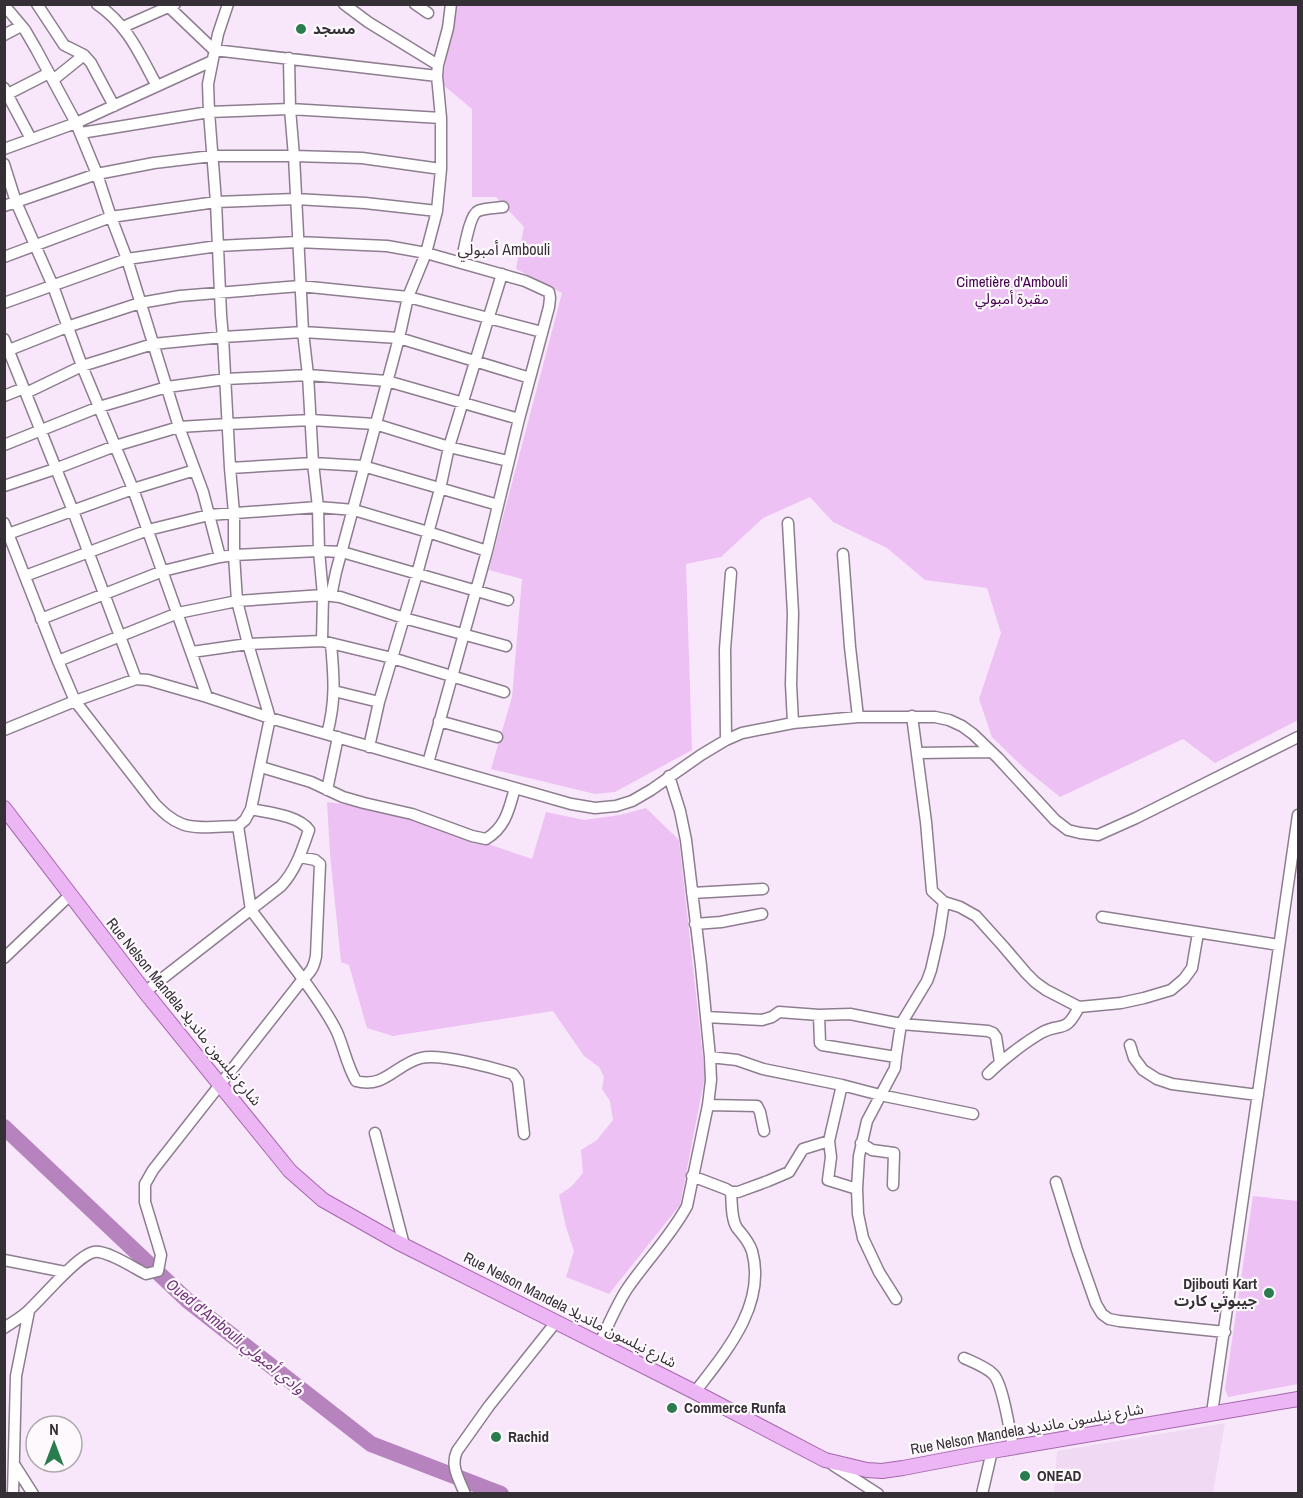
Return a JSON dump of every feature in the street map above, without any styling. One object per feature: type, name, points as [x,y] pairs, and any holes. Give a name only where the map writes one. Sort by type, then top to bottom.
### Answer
[{"type":"main road","name":"Rue Nelson Mandela شارع نيلسون مانديلا","points":[[6,812],[145,992],[290,1171],[323,1200],[404,1245],[600,1343],[825,1460],[867,1470],[882,1471],[1299,1399]]},
{"type":"street","points":[[4,4],[21,26],[51,76],[79,128],[97,174],[195,470],[220,557]]},
{"type":"street","points":[[37,4],[64,45],[84,55],[91,63],[114,106]]},
{"type":"street","points":[[97,4],[107,8],[123,27],[157,86]]},
{"type":"street","points":[[195,470],[73,511],[6,528],[75,701],[155,804],[171,819],[182,824],[238,826],[245,820],[251,809],[270,718],[237,601],[234,555],[234,513],[208,84],[213,56],[228,4]]},
{"type":"street","points":[[415,4],[428,13]]},
{"type":"street","points":[[327,596],[354,510],[363,466],[399,338],[408,297],[426,253],[437,211],[441,169],[441,118],[437,71],[448,28],[451,4]]},
{"type":"street","points":[[348,5],[437,71]]},
{"type":"street","points":[[123,27],[155,8],[172,6],[213,56]]},
{"type":"street","points":[[4,35],[21,26]]},
{"type":"street","points":[[31,139],[6,93],[51,76],[84,55]]},
{"type":"street","points":[[79,128],[114,106],[213,56],[289,58],[437,71]]},
{"type":"street","points":[[289,58],[303,332],[318,507],[319,552],[327,596],[327,642],[334,691],[333,736],[327,790]]},
{"type":"street","points":[[4,148],[79,128],[209,112],[290,109],[441,118]]},
{"type":"street","points":[[4,206],[97,174],[154,163],[212,156],[362,158],[441,169]]},
{"type":"street","points":[[4,164],[16,202],[36,244],[82,366],[133,489],[207,697]]},
{"type":"street","points":[[4,257],[111,217],[216,202],[296,198],[437,211]]},
{"type":"street","points":[[461,263],[474,214],[478,211],[503,207]]},
{"type":"street","points":[[4,303],[127,259],[218,246],[297,242],[387,246],[426,253],[525,281],[549,292],[549,307],[543,332],[428,763]]},
{"type":"street","points":[[369,747],[379,702],[440,489],[449,447],[502,274]]},
{"type":"street","points":[[7,351],[67,327],[140,303],[180,296],[300,286],[408,297],[543,332]]},
{"type":"street","points":[[4,396],[25,390],[82,366],[153,344],[303,332],[399,338],[530,378]]},
{"type":"street","points":[[4,339],[73,511],[136,679]]},
{"type":"street","points":[[4,445],[99,407],[167,387],[226,380],[308,375],[387,381],[519,419]]},
{"type":"street","points":[[4,486],[115,446],[179,427],[228,424],[311,420],[375,424],[449,447],[508,461]]},
{"type":"street","points":[[230,468],[313,463],[363,466],[498,505]]},
{"type":"street","points":[[25,576],[148,530],[209,515],[318,507],[354,510],[486,551]]},
{"type":"street","points":[[788,523],[793,613],[791,684],[793,723]]},
{"type":"street","points":[[41,619],[163,571],[234,555],[342,552],[508,600]]},
{"type":"street","points":[[843,554],[858,717]]},
{"type":"street","points":[[726,740],[725,649],[730,573]]},
{"type":"street","points":[[58,661],[178,613],[237,601],[327,596],[506,646]]},
{"type":"street","points":[[192,652],[248,644],[327,642],[392,658],[504,692]]},
{"type":"street","points":[[4,730],[136,679],[148,680],[369,747],[572,804],[595,808],[616,806],[632,801],[726,740],[742,733],[793,723],[858,717],[935,717],[949,720],[974,734],[1054,820],[1068,830],[1098,835],[1299,737]]},
{"type":"street","points":[[334,691],[379,702]]},
{"type":"street","points":[[912,716],[926,822],[932,891],[944,902],[960,907],[976,916],[1035,982],[1079,1007],[1121,1003],[1171,990],[1184,979],[1192,968],[1198,933]]},
{"type":"street","points":[[440,721],[497,737]]},
{"type":"street","points":[[917,753],[991,752]]},
{"type":"street","points":[[261,768],[311,782],[364,803],[411,814],[486,839],[495,833],[507,816],[515,788]]},
{"type":"street","points":[[600,1343],[616,1307],[687,1206],[708,1105],[711,1080],[710,1057],[686,840],[669,776]]},
{"type":"street","points":[[145,992],[282,886],[291,876],[309,830],[304,823],[295,819],[251,809]]},
{"type":"street","points":[[1212,1413],[1299,815]]},
{"type":"street","points":[[238,826],[251,910],[329,1016],[356,1081],[365,1084],[378,1082],[420,1058],[429,1057],[445,1058],[513,1074],[518,1081],[524,1134]]},
{"type":"street","points":[[4,1328],[29,1311],[65,1272],[88,1255],[96,1252],[105,1253],[146,1274],[158,1271],[161,1255],[145,1202],[145,1184],[153,1170],[315,965],[320,864],[315,860],[300,857]]},
{"type":"street","points":[[692,893],[764,889]]},
{"type":"street","points":[[4,958],[70,895]]},
{"type":"street","points":[[896,1299],[879,1272],[863,1238],[858,1214],[857,1189],[861,1143],[867,1121],[895,1068],[902,1024],[931,970],[944,902]]},
{"type":"street","points":[[695,924],[721,922],[762,914]]},
{"type":"street","points":[[1102,917],[1279,945]]},
{"type":"street","points":[[988,1074],[1000,1062],[1043,1032],[1069,1024],[1079,1007]]},
{"type":"street","points":[[706,1017],[762,1020],[779,1012],[819,1015],[850,1014],[902,1024],[993,1032],[1000,1062]]},
{"type":"street","points":[[819,1015],[822,1045],[896,1057]]},
{"type":"street","points":[[1130,1045],[1134,1058],[1143,1070],[1157,1079],[1172,1084],[1258,1095]]},
{"type":"street","points":[[710,1057],[737,1060],[763,1069],[842,1084],[880,1095],[973,1114]]},
{"type":"street","points":[[842,1084],[829,1141],[831,1157],[828,1180],[857,1189]]},
{"type":"street","points":[[708,1105],[757,1106],[764,1131]]},
{"type":"street","points":[[375,1133],[404,1245]]},
{"type":"street","points":[[692,1176],[730,1192],[738,1192],[789,1172],[803,1149],[829,1141]]},
{"type":"street","points":[[861,1143],[872,1150],[894,1153],[893,1185]]},
{"type":"street","points":[[1056,1182],[1077,1250],[1096,1304],[1102,1314],[1108,1319],[1119,1321],[1224,1332]]},
{"type":"street","points":[[695,1392],[731,1345],[748,1310],[754,1287],[753,1254],[748,1241],[734,1221],[730,1192]]},
{"type":"street","points":[[4,1260],[65,1272]]},
{"type":"street","points":[[13,1494],[16,1376],[29,1311]]},
{"type":"street","points":[[465,1494],[455,1471],[454,1458],[457,1451],[489,1406],[556,1322]]},
{"type":"street","points":[[964,1358],[993,1373],[996,1377],[1013,1448]]},
{"type":"street","points":[[982,1494],[992,1451]]},
{"type":"street","points":[[825,1460],[878,1494]]},
{"type":"street","points":[[14,1464],[33,1494]]},
{"type":"shaded area","points":[[1225,1423],[1213,1493],[1054,1493],[1057,1451]]},
{"type":"green space","name":"Cimetière d'Ambouli مقبرة أمبولي","points":[[455,5],[1298,5],[1298,720],[1215,763],[1183,739],[1060,797],[1023,767],[992,737],[979,699],[1001,633],[987,588],[925,580],[887,548],[833,522],[810,497],[763,518],[721,557],[686,564],[692,750],[615,792],[595,794],[491,769],[512,697],[522,579],[489,570],[562,293],[516,269],[524,227],[496,197],[472,197],[472,109],[442,84]]},
{"type":"green space","points":[[327,802],[395,812],[532,859],[546,812],[584,820],[620,815],[646,808],[679,840],[705,1076],[680,1205],[609,1294],[566,1277],[574,1251],[559,1195],[571,1187],[583,1173],[581,1150],[597,1140],[613,1120],[610,1101],[602,1089],[604,1077],[599,1067],[584,1056],[553,1011],[393,1036],[367,1028],[349,965],[341,962]]},
{"type":"green space","name":"Djibouti Kart جيبوتي كارت","points":[[1253,1196],[1298,1201],[1298,1384],[1228,1397],[1225,1389]]},
{"type":"waterway","name":"Oued d'Ambouli وادي أمبولي","points":[[4,1127],[188,1301],[371,1444],[501,1494]]},
{"type":"place","name":"مسجد","points":[[301,29]]},
{"type":"place","name":"Djibouti Kart جيبوتي كارت","points":[[1269,1293]]},
{"type":"place","name":"Commerce Runfa","points":[[672,1408]]},
{"type":"place","name":"Rachid","points":[[496,1437]]},
{"type":"place","name":"ONEAD","points":[[1025,1476]]},
{"type":"district","name":"أمبولي Ambouli","points":[[504,249]]}]
